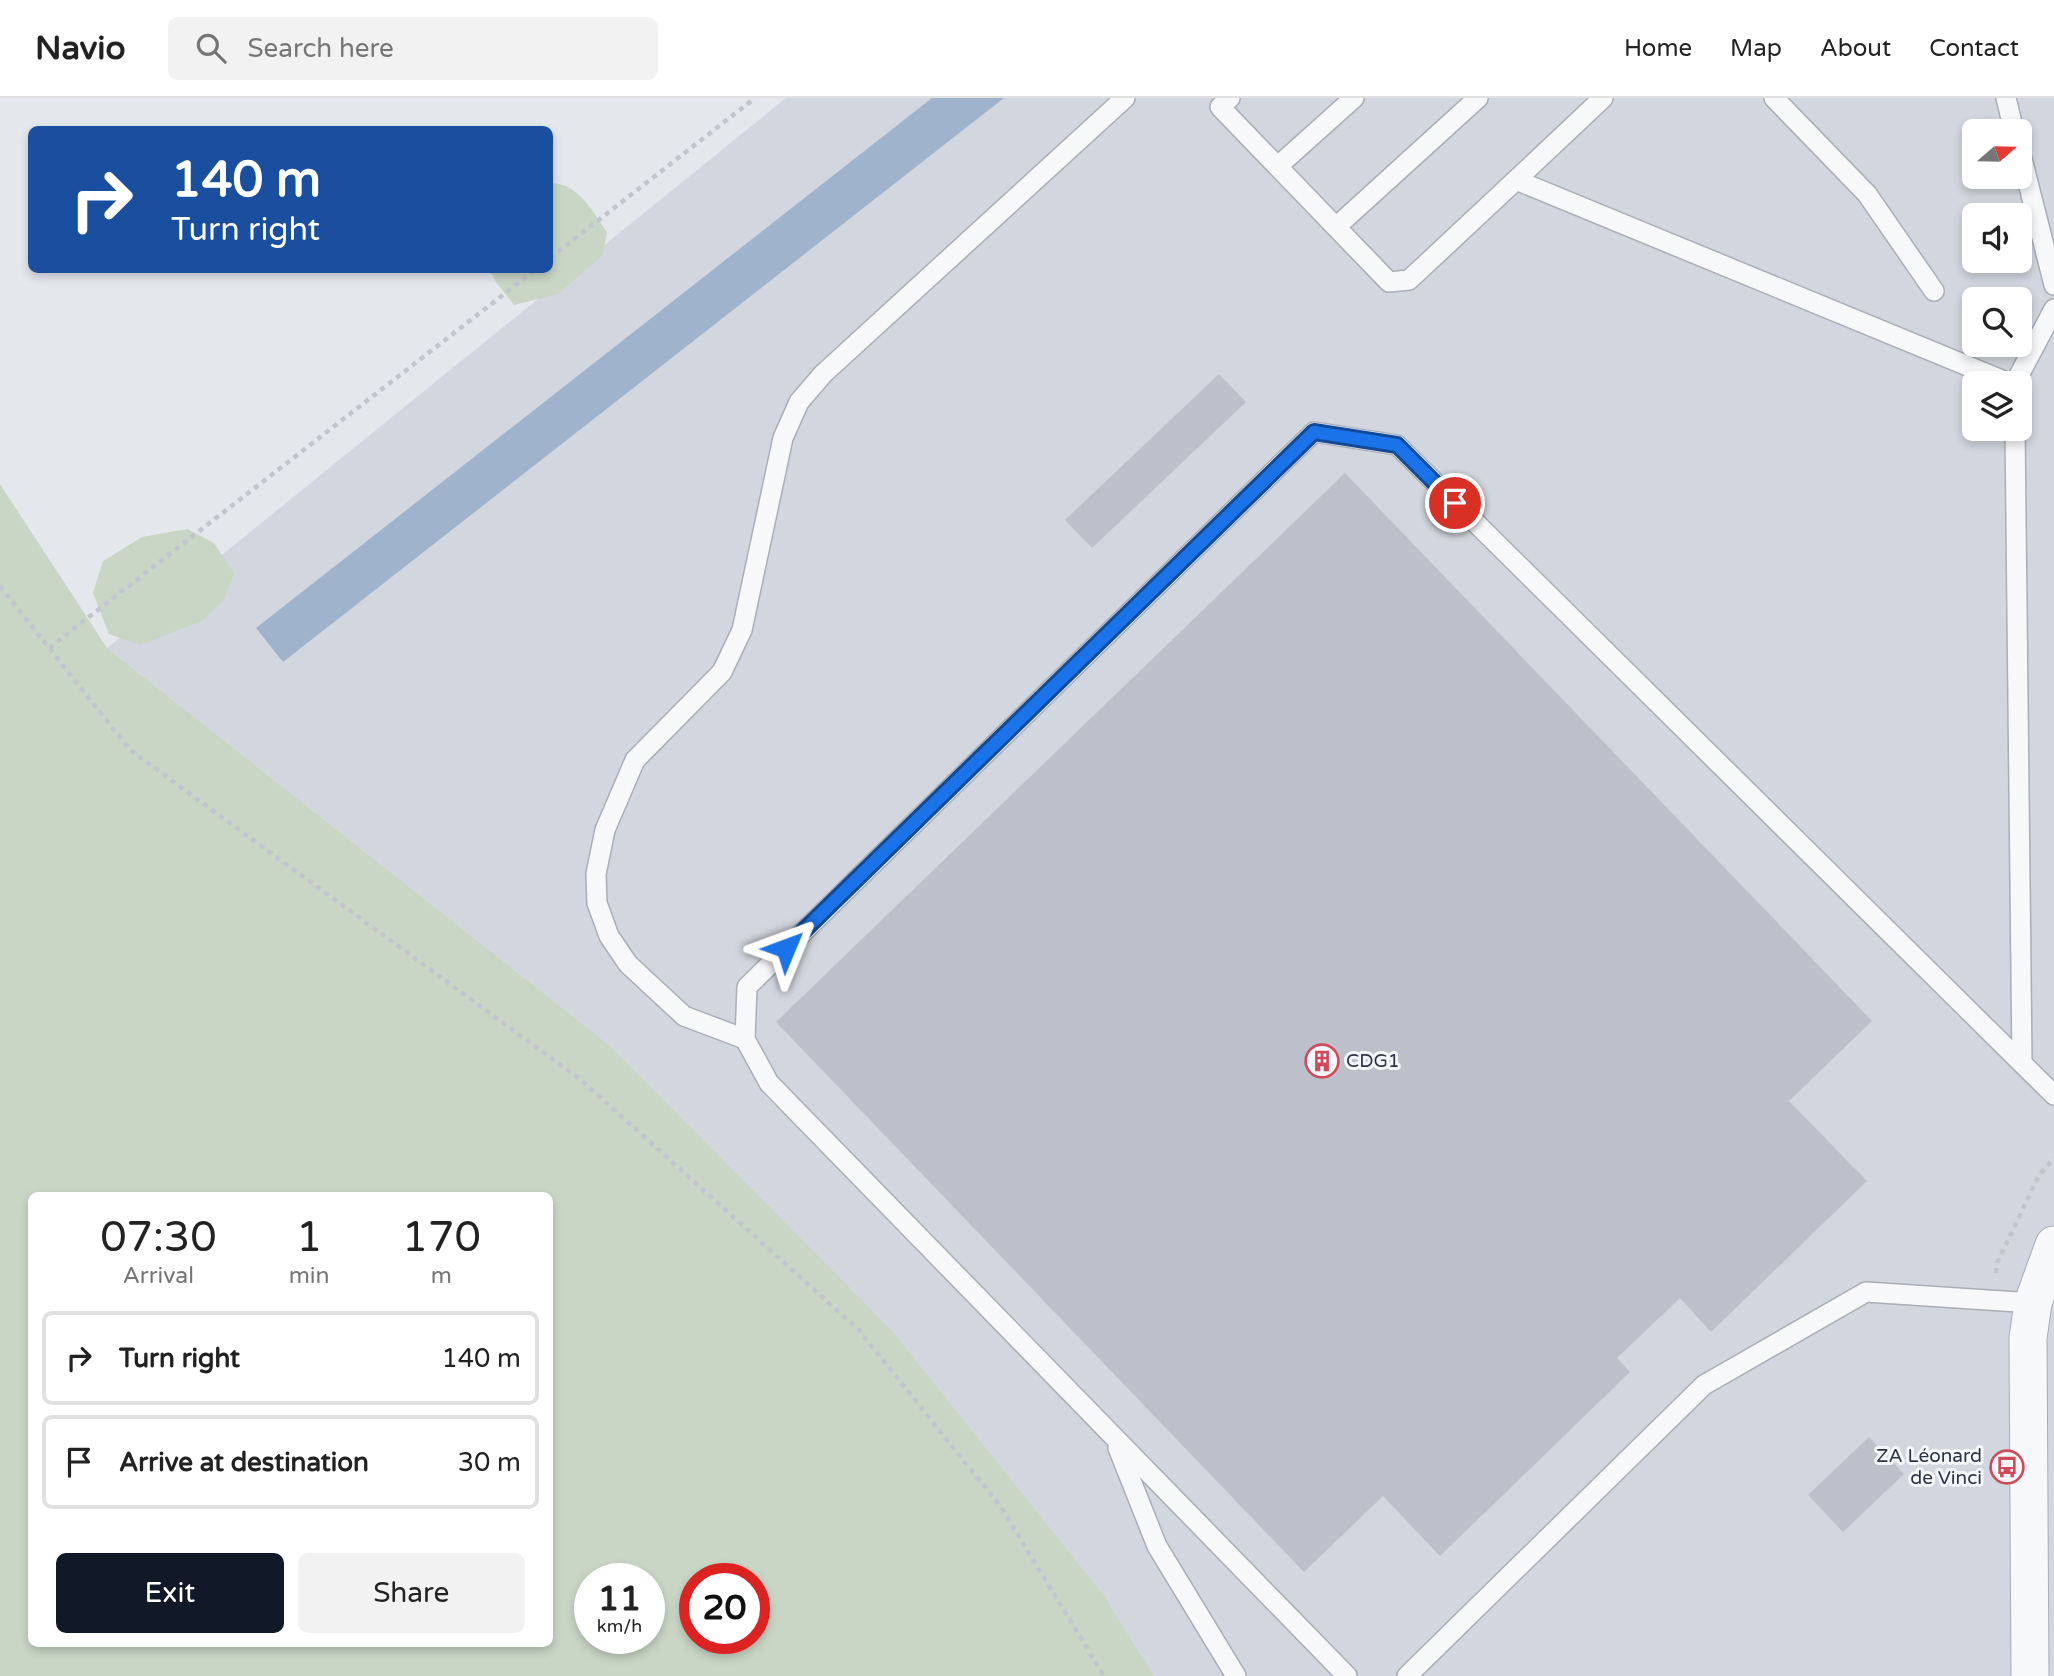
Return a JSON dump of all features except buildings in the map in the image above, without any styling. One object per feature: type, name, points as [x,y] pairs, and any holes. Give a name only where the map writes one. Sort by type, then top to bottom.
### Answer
[{"type":"street","points":[[2038,1653],[2027,1364],[2032,1303],[2054,1245]]},
{"type":"lane","points":[[745,1039],[684,1016],[628,964],[609,936],[597,903],[596,874],[605,830],[635,760],[722,672],[742,630],[782,438],[799,402],[823,374],[1125,98]]},
{"type":"lane","points":[[1230,98],[1220,107],[1389,282],[1409,279],[1603,98]]},
{"type":"lane","points":[[1278,166],[1354,98]]},
{"type":"lane","points":[[1336,227],[1478,98]]},
{"type":"lane","points":[[1774,98],[1867,194],[1934,291]]},
{"type":"lane","points":[[2006,98],[2011,119]]},
{"type":"lane","points":[[1516,180],[1980,371]]},
{"type":"lane","points":[[2030,189],[2054,285]]},
{"type":"lane","points":[[2021,371],[2054,309]]},
{"type":"lane","points":[[1347,1676],[769,1083],[745,1039],[747,986],[1314,432],[1397,445],[2054,1095]]},
{"type":"lane","points":[[2015,441],[2022,1063]]},
{"type":"lane","points":[[1406,1676],[1704,1385],[1866,1292],[2032,1303]]},
{"type":"lane","points":[[1115,1438],[1157,1546],[1236,1676]]},
{"type":"path","points":[[553,256],[755,98]]},
{"type":"path","points":[[50,648],[531,273]]},
{"type":"path","points":[[0,586],[129,749],[581,1080],[859,1329],[1001,1507],[1104,1676]]},
{"type":"shaded area","points":[[786,98],[2054,98],[2054,1676],[1154,1676],[1103,1594],[891,1329],[608,1044],[107,648]]},
{"type":"green space","points":[[553,183],[577,193],[607,232],[603,255],[558,294],[514,305],[492,273],[553,273]]},
{"type":"green space","points":[[0,484],[107,648],[608,1044],[891,1329],[1103,1594],[1154,1676],[0,1676]]},
{"type":"green space","points":[[187,529],[214,543],[234,573],[224,600],[202,621],[140,645],[109,634],[93,593],[103,561],[142,537]]},
{"type":"water","points":[[932,98],[1004,98],[283,662],[256,628]]},
{"type":"place","name":"CDG1","points":[[1322,1061]]},
{"type":"place","name":"ZA Léonard de Vinci","points":[[2007,1467]]},
{"type":"route","points":[[786,948],[1314,432],[1397,445],[1455,503]]}]
